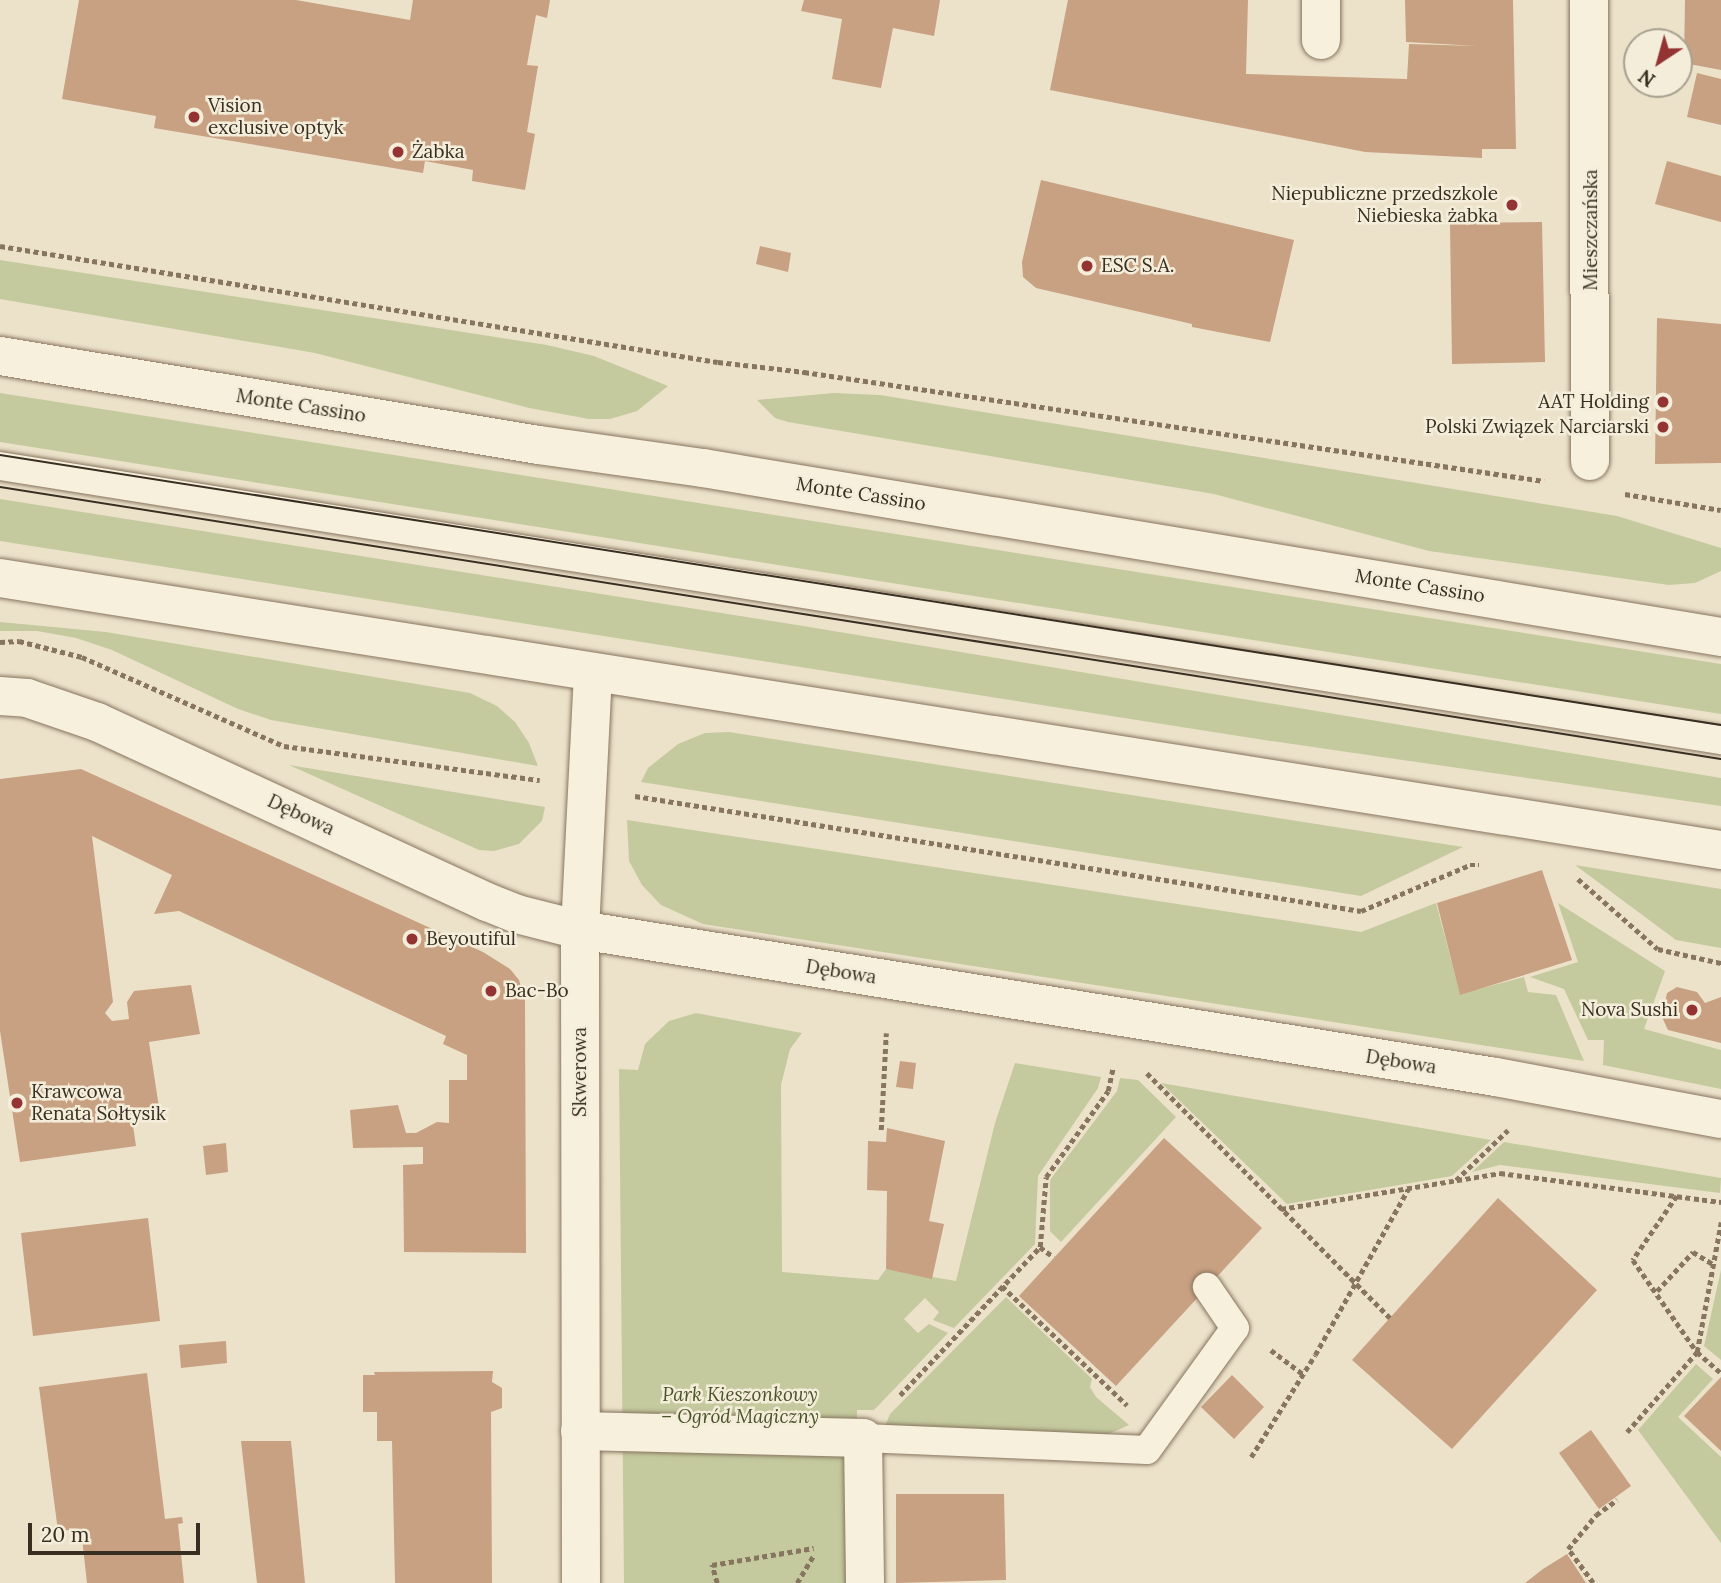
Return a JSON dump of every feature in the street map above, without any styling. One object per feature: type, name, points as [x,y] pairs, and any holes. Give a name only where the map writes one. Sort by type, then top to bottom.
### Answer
[{"type":"street","points":[[1321,0],[1321,40]]},
{"type":"street","name":"Mieszczańska","points":[[1589,0],[1590,461]]},
{"type":"street","name":"Monte Cassino","points":[[0,356],[540,445],[703,468],[1721,637]]},
{"type":"street","points":[[0,578],[1721,850]]},
{"type":"street","name":"Skwerowa","points":[[581,1583],[580,930],[593,671]]},
{"type":"street","name":"Dębowa","points":[[0,696],[27,698],[97,722],[487,902],[517,914],[580,930],[1496,1077],[1721,1119]]},
{"type":"street","points":[[580,1431],[863,1438],[865,1583]]},
{"type":"lane","points":[[0,466],[1721,740]]},
{"type":"lane","points":[[863,1438],[1147,1450],[1235,1328],[1207,1287]]},
{"type":"path","points":[[0,246],[718,362],[804,372],[1546,482]]},
{"type":"path","points":[[1615,493],[1721,510]]},
{"type":"path","points":[[0,642],[19,641],[82,657],[284,746],[546,781]]},
{"type":"path","points":[[631,796],[1361,911],[1470,865],[1482,864]]},
{"type":"path","points":[[1575,877],[1658,949],[1721,963]]},
{"type":"path","points":[[881,1130],[886,1033]]},
{"type":"path","points":[[894,1401],[1040,1247],[1046,1177],[1108,1091],[1113,1068]]},
{"type":"path","points":[[1145,1071],[1353,1284],[1390,1318]]},
{"type":"path","points":[[1456,1180],[1510,1129]]},
{"type":"path","points":[[1281,1209],[1500,1173],[1721,1202]]},
{"type":"path","points":[[1251,1457],[1303,1374],[1408,1188]]},
{"type":"path","points":[[1677,1196],[1633,1260],[1657,1291],[1696,1352],[1721,1373]]},
{"type":"path","points":[[1627,1432],[1696,1352],[1721,1222]]},
{"type":"path","points":[[1040,1247],[1054,1257]]},
{"type":"path","points":[[1657,1291],[1693,1252],[1713,1264]]},
{"type":"path","points":[[1002,1286],[1135,1412]]},
{"type":"path","points":[[1262,1343],[1303,1374]]},
{"type":"path","points":[[1592,1583],[1569,1549],[1596,1515],[1617,1500]]},
{"type":"path","points":[[717,1583],[712,1565],[818,1547]]},
{"type":"green space","points":[[0,260],[547,345],[594,356],[668,386],[637,411],[610,419],[589,419],[529,408],[315,353],[0,299]]},
{"type":"green space","points":[[0,393],[1721,664],[1721,714],[0,442]]},
{"type":"green space","points":[[834,393],[880,395],[1617,516],[1721,548],[1721,571],[1695,583],[1669,585],[1429,551],[1214,494],[788,422],[775,418],[757,400]]},
{"type":"green space","points":[[0,499],[791,624],[1721,778],[1721,806],[1264,740],[0,541]]},
{"type":"green space","points":[[0,622],[106,632],[470,693],[497,706],[515,722],[529,743],[538,766],[271,720],[238,709],[112,650],[76,638],[37,631],[0,631]]},
{"type":"green space","points":[[729,732],[1463,847],[1361,896],[641,782],[648,768],[678,744],[705,733]]},
{"type":"green space","points":[[289,765],[545,807],[542,821],[519,844],[494,851],[479,850]]},
{"type":"green space","points":[[627,820],[1361,932],[1436,903],[1460,994],[1524,977],[1528,992],[1556,995],[1584,1061],[703,924],[661,905],[642,885],[629,861]]},
{"type":"green space","points":[[1575,865],[1721,889],[1721,948],[1676,940]]},
{"type":"green space","points":[[1558,903],[1665,971],[1644,1029],[1721,1050],[1721,1089],[1603,1065],[1604,1040],[1588,1040],[1564,989],[1530,977],[1578,962]]},
{"type":"green space","name":"Park Kieszonkowy – Ogród Magiczny","points":[[696,1013],[802,1033],[790,1049],[781,1085],[782,1272],[878,1280],[886,1269],[956,1281],[995,1123],[1015,1063],[1101,1077],[1098,1088],[1038,1176],[1035,1244],[954,1328],[933,1320],[939,1312],[925,1298],[904,1319],[918,1333],[929,1324],[948,1333],[874,1410],[857,1410],[858,1583],[624,1583],[619,1069],[638,1070],[645,1044],[669,1021]]},
{"type":"green space","points":[[1120,1078],[1138,1080],[1176,1117],[1061,1242],[1050,1231],[1050,1180],[1117,1091]]},
{"type":"green space","points":[[1161,1083],[1491,1140],[1452,1176],[1287,1204]]},
{"type":"green space","points":[[1504,1142],[1721,1178],[1720,1193],[1500,1165],[1472,1172]]},
{"type":"green space","points":[[1721,1270],[1721,1360],[1704,1346]]},
{"type":"green space","points":[[1006,1297],[1092,1379],[1090,1387],[1096,1397],[1129,1425],[1104,1436],[885,1426],[890,1414]]},
{"type":"green space","points":[[1696,1364],[1713,1379],[1678,1417],[1721,1457],[1721,1543],[1638,1430]]},
{"type":"building","points":[[79,0],[296,0],[410,20],[413,0],[550,0],[547,18],[536,15],[527,65],[538,66],[527,132],[535,134],[525,190],[472,181],[473,170],[425,161],[423,173],[154,128],[156,116],[62,99]]},
{"type":"building","points":[[804,0],[940,0],[934,36],[893,28],[881,88],[832,79],[842,19],[801,11]]},
{"type":"building","points":[[1068,0],[1248,0],[1246,74],[1407,79],[1409,44],[1477,46],[1406,42],[1405,0],[1513,0],[1516,149],[1482,149],[1482,158],[1365,152],[1050,90]]},
{"type":"building","points":[[1685,0],[1721,0],[1721,70],[1693,65],[1693,28],[1685,28]]},
{"type":"building","points":[[1697,73],[1721,79],[1721,125],[1687,117]]},
{"type":"building","points":[[1667,161],[1721,176],[1721,222],[1655,204]]},
{"type":"building","points":[[1041,180],[1294,240],[1270,342],[1192,327],[1192,324],[1036,288],[1023,277],[1022,262]]},
{"type":"building","points":[[1542,222],[1545,362],[1452,364],[1450,223]]},
{"type":"building","points":[[760,246],[791,253],[788,272],[756,264]]},
{"type":"building","points":[[1657,318],[1721,324],[1721,463],[1655,464]]},
{"type":"building","points":[[81,769],[483,952],[510,969],[519,980],[525,999],[526,1253],[404,1252],[403,1165],[423,1164],[423,1147],[353,1148],[350,1110],[398,1105],[406,1133],[416,1133],[437,1122],[449,1123],[449,1080],[467,1080],[467,1055],[443,1044],[446,1036],[179,911],[154,914],[172,875],[92,836],[113,1002],[105,1013],[112,1021],[129,1019],[127,1002],[134,991],[191,985],[200,1034],[149,1042],[160,1114],[132,1119],[136,1146],[20,1162],[0,1031],[0,779]]},
{"type":"building","points":[[1542,870],[1572,960],[1460,995],[1437,903]]},
{"type":"building","name":"Nova Sushi","points":[[1677,987],[1697,992],[1705,1003],[1721,997],[1721,1043],[1668,1030],[1662,1017],[1667,993]]},
{"type":"building","points":[[900,1061],[916,1063],[913,1089],[896,1087]]},
{"type":"building","points":[[887,1128],[945,1141],[929,1221],[944,1224],[932,1279],[886,1269],[887,1191],[867,1190],[868,1141],[886,1142]]},
{"type":"building","points":[[1164,1138],[1262,1228],[1116,1386],[1019,1296]]},
{"type":"building","points":[[226,1143],[228,1172],[206,1175],[203,1146]]},
{"type":"building","points":[[1498,1198],[1597,1290],[1452,1449],[1352,1360]]},
{"type":"building","points":[[148,1218],[160,1321],[33,1336],[21,1233]]},
{"type":"building","points":[[226,1341],[227,1363],[181,1368],[179,1345]]},
{"type":"building","points":[[493,1371],[492,1382],[502,1388],[502,1408],[491,1412],[492,1583],[395,1583],[392,1441],[377,1441],[377,1412],[363,1412],[363,1375],[375,1375],[374,1372]]},
{"type":"building","points":[[147,1373],[165,1519],[182,1517],[183,1523],[178,1524],[184,1583],[87,1583],[81,1529],[58,1531],[39,1387]]},
{"type":"building","points":[[1232,1375],[1264,1407],[1234,1439],[1201,1407]]},
{"type":"building","points":[[1721,1377],[1721,1451],[1684,1416]]},
{"type":"building","points":[[1591,1430],[1631,1486],[1599,1509],[1559,1453]]},
{"type":"building","points":[[241,1441],[291,1441],[305,1583],[257,1583]]},
{"type":"building","points":[[896,1494],[1004,1494],[1006,1580],[896,1583]]},
{"type":"building","points":[[1567,1554],[1586,1583],[1525,1583],[1543,1569]]},
{"type":"tram line","points":[[0,455],[1721,725]]},
{"type":"tram line","points":[[0,487],[1721,759]]},
{"type":"place","name":"Vision exclusive optyk","points":[[194,117]]},
{"type":"place","name":"Żabka","points":[[398,152]]},
{"type":"place","name":"Niepubliczne przedszkole Niebieska żabka","points":[[1512,205]]},
{"type":"place","name":"ESC S.A.","points":[[1087,266]]},
{"type":"place","name":"AAT Holding","points":[[1663,402]]},
{"type":"place","name":"Polski Związek Narciarski","points":[[1663,427]]},
{"type":"place","name":"Beyoutiful","points":[[412,939]]},
{"type":"place","name":"Bac-Bo","points":[[491,991]]},
{"type":"place","name":"Nova Sushi","points":[[1692,1010]]},
{"type":"place","name":"Krawcowa Renata Sołtysik","points":[[17,1103]]}]
